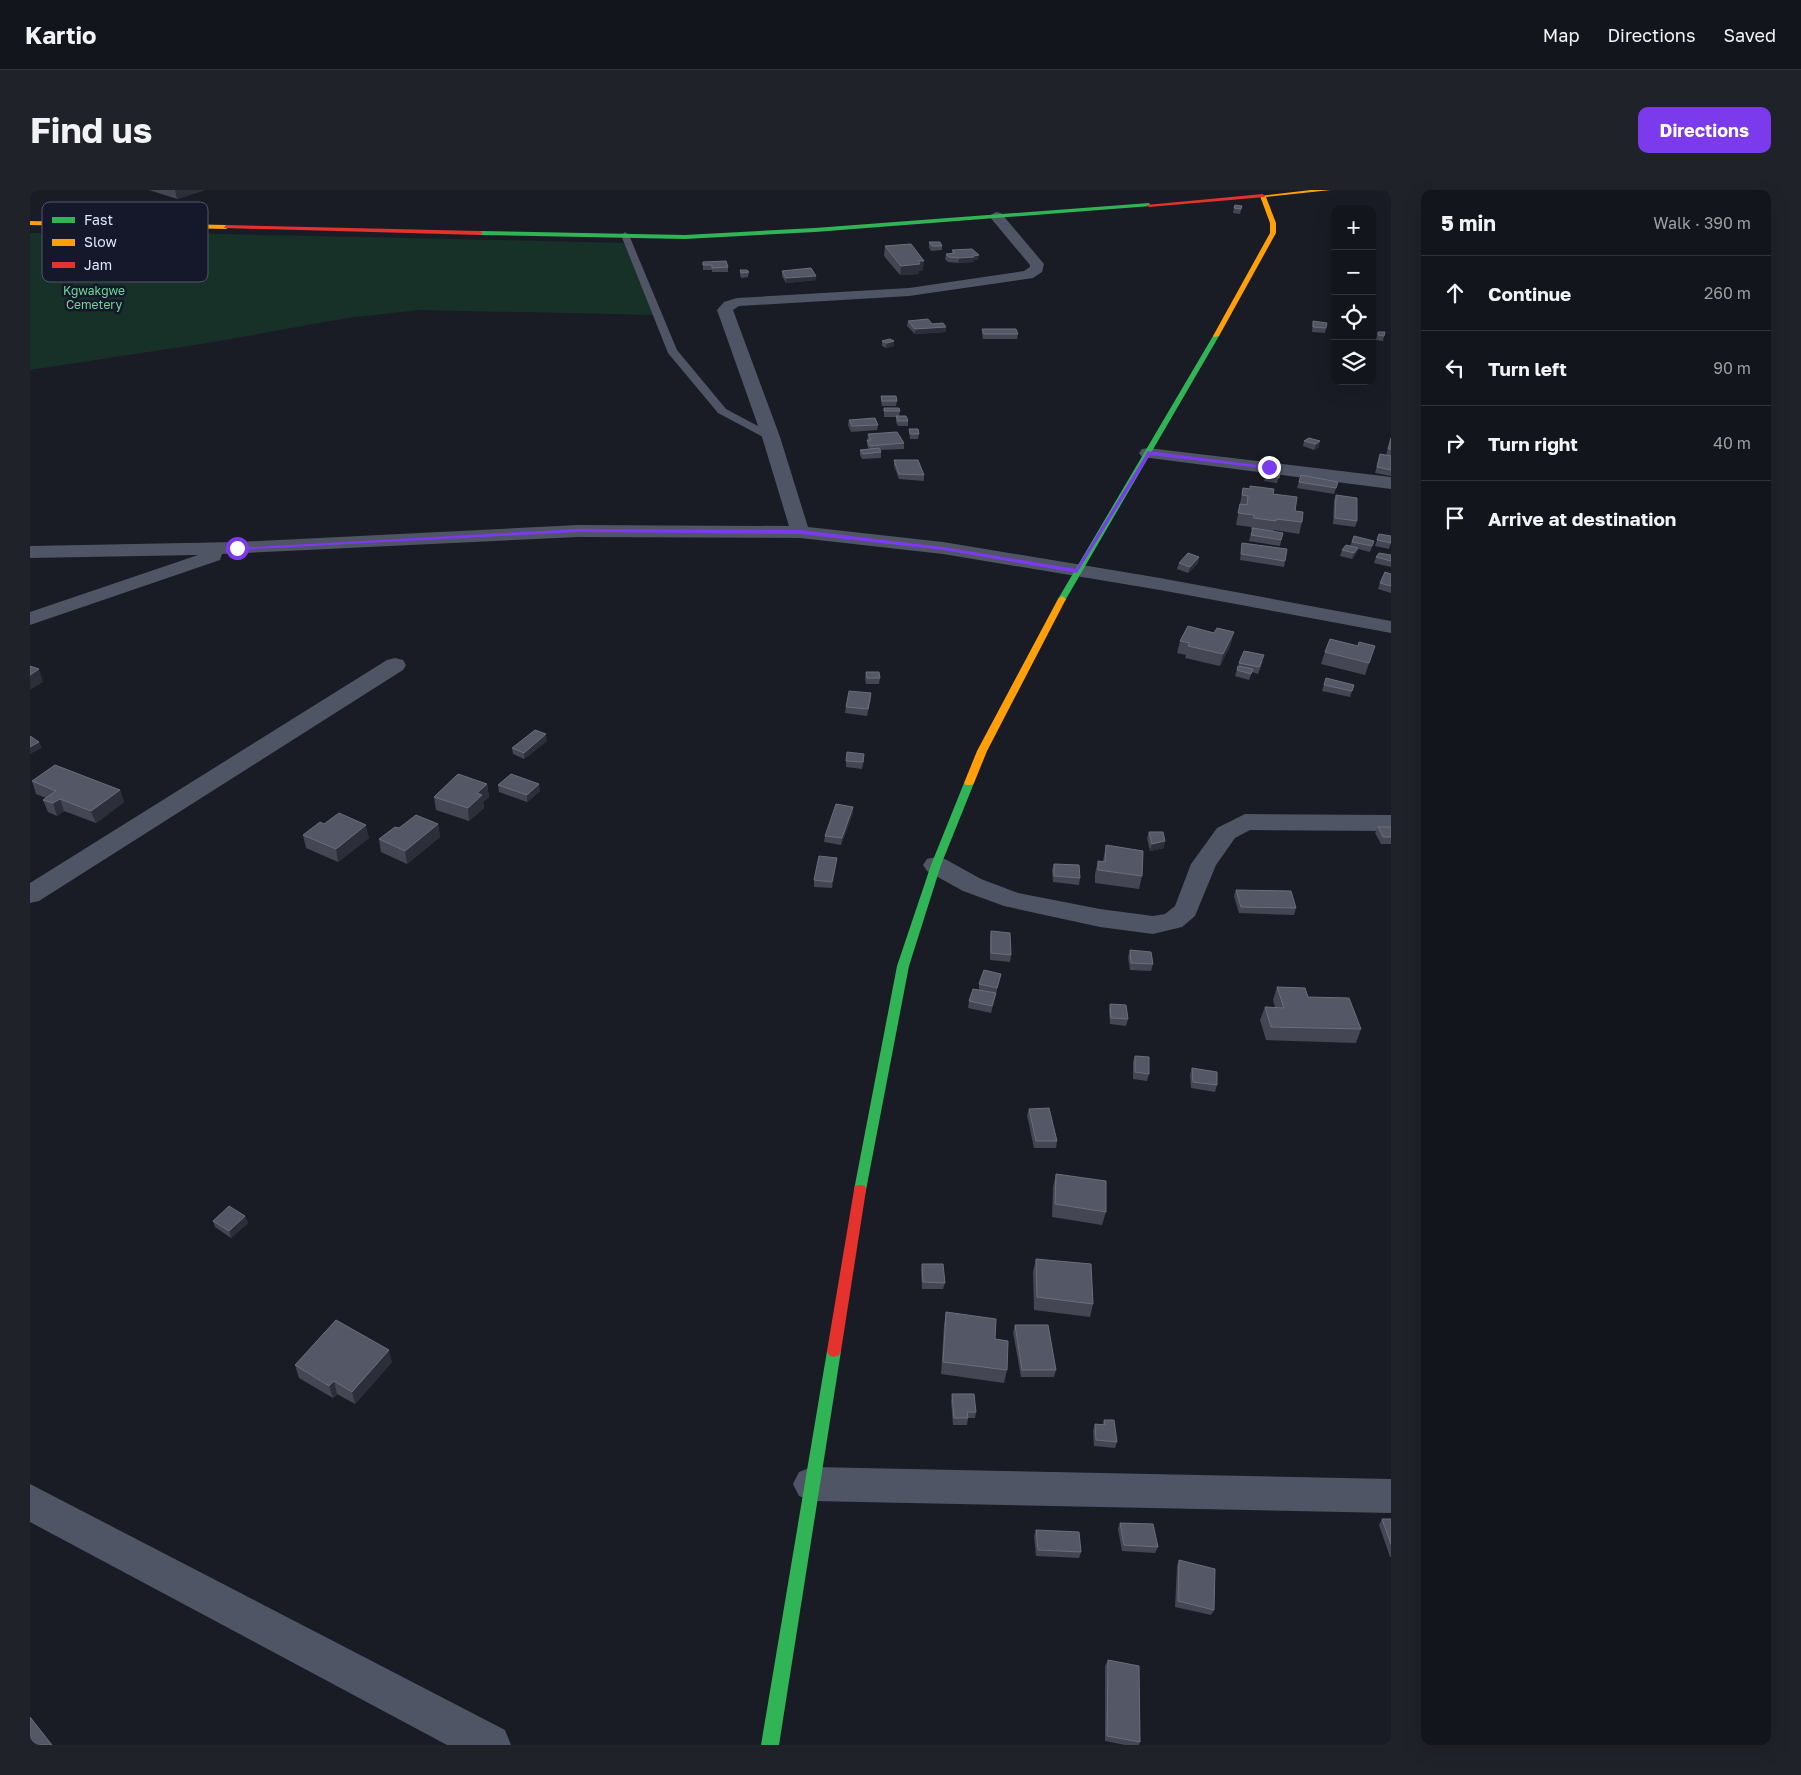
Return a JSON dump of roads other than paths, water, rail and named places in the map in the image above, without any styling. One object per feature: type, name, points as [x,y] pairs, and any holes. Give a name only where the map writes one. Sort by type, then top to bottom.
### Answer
[{"type":"street","points":[[208,227],[685,237],[815,230],[1328,190]]},
{"type":"street","points":[[770,1745],[862,1178],[904,966],[936,865],[982,751],[1077,571],[1148,453],[1273,233],[1273,223],[1263,196]]},
{"type":"street","points":[[800,532],[771,437],[725,310],[729,305],[749,301],[909,292],[1028,275],[1037,269],[1037,264],[996,216]]},
{"type":"street","points":[[1148,453],[1391,483]]},
{"type":"street","points":[[30,552],[237,548],[578,530],[800,532],[943,548],[1391,627]]},
{"type":"street","points":[[30,619],[237,548]]},
{"type":"street","points":[[30,895],[290,733],[395,665]]},
{"type":"street","points":[[936,865],[972,885],[1013,900],[1100,918],[1152,925],[1173,921],[1186,910],[1204,864],[1226,833],[1245,822],[1391,823]]},
{"type":"street","points":[[812,1484],[1391,1496]]},
{"type":"street","points":[[30,1502],[490,1745]]},
{"type":"lane","points":[[625,235],[672,351],[688,373],[722,411],[771,437]]},
{"type":"park label","name":"Kgwakgwe Cemetery","points":[[94,297]]}]
